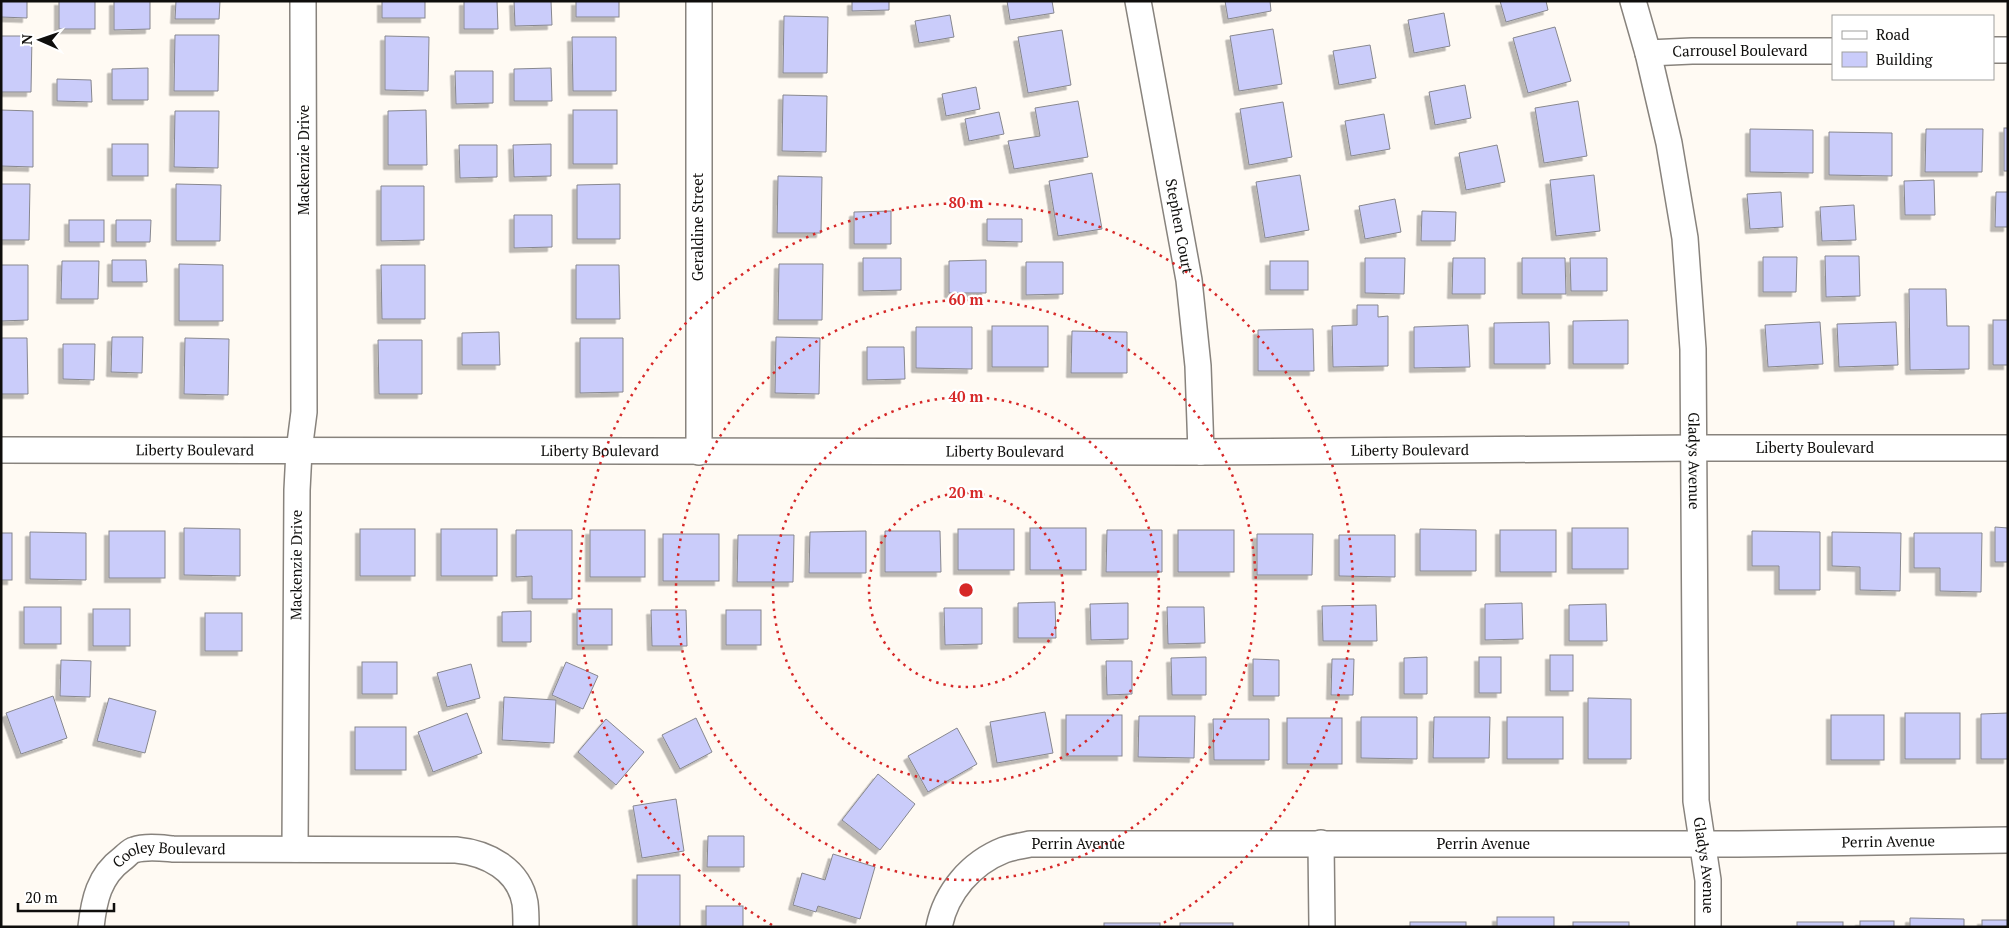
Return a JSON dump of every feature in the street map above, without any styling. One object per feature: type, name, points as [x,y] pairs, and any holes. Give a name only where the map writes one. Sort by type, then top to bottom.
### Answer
[{"type":"street","name":"Mackenzie Drive","points":[[295,849],[299,451],[304,412],[303,1]]},
{"type":"street","name":"Geraldine Street","points":[[699,1],[699,452]]},
{"type":"street","name":"Stephen Court","points":[[1138,1],[1190,280],[1198,366],[1201,452]]},
{"type":"street","name":"Gladys Avenue","points":[[1632,1],[1648,53],[1669,143],[1685,238],[1693,349],[1695,448],[1696,801],[1708,880],[1708,927]]},
{"type":"street","name":"Carrousel Boulevard","points":[[1648,53],[1832,50]]},
{"type":"street","points":[[1994,50],[2008,50]]},
{"type":"street","name":"Liberty Boulevard","points":[[1,450],[1201,452],[1695,448],[2008,448]]},
{"type":"street","name":"Perrin Avenue","points":[[939,927],[952,891],[967,875],[987,858],[1005,849],[1030,844],[1702,844],[2008,840]]},
{"type":"street","points":[[1321,843],[1322,927]]},
{"type":"street","name":"Cooley Boulevard","points":[[91,927],[93,906],[100,884],[114,865],[133,850],[151,848],[295,849]]},
{"type":"street","points":[[295,849],[471,851],[489,858],[502,866],[512,876],[525,902],[526,927]]},
{"type":"building","points":[[1,1],[27,1],[27,18],[1,17]]},
{"type":"building","points":[[59,1],[95,1],[95,29],[59,29]]},
{"type":"building","points":[[114,1],[150,1],[150,29],[114,30]]},
{"type":"building","points":[[176,1],[220,1],[219,19],[175,19]]},
{"type":"building","points":[[382,1],[425,1],[425,18],[382,18]]},
{"type":"building","points":[[464,1],[497,1],[498,29],[464,29]]},
{"type":"building","points":[[514,1],[551,1],[552,25],[515,26]]},
{"type":"building","points":[[576,1],[619,1],[619,17],[576,17]]},
{"type":"building","points":[[852,1],[889,1],[889,10],[852,11]]},
{"type":"building","points":[[1007,1],[1052,1],[1054,13],[1010,20]]},
{"type":"building","points":[[1225,1],[1270,1],[1271,11],[1228,19]]},
{"type":"building","points":[[1500,1],[1546,1],[1548,10],[1506,22]]},
{"type":"building","points":[[1444,13],[1450,46],[1414,53],[1408,20]]},
{"type":"building","points":[[950,15],[954,37],[919,43],[915,21]]},
{"type":"building","points":[[784,16],[828,17],[827,73],[783,73]]},
{"type":"building","points":[[1555,27],[1571,81],[1528,93],[1513,38]]},
{"type":"building","points":[[1273,29],[1282,84],[1239,91],[1230,36]]},
{"type":"building","points":[[1062,30],[1071,85],[1028,93],[1018,37]]},
{"type":"building","points":[[175,35],[219,35],[218,91],[174,91]]},
{"type":"building","points":[[1,36],[32,36],[31,92],[1,92]]},
{"type":"building","points":[[385,36],[429,37],[428,91],[385,90]]},
{"type":"building","points":[[572,37],[616,37],[616,91],[573,91]]},
{"type":"building","points":[[1370,45],[1376,78],[1339,85],[1333,51]]},
{"type":"building","points":[[148,68],[148,100],[112,100],[112,69]]},
{"type":"building","points":[[551,68],[552,101],[514,101],[514,69]]},
{"type":"building","points":[[455,71],[493,71],[493,103],[456,104]]},
{"type":"building","points":[[57,79],[91,80],[92,102],[57,101]]},
{"type":"building","points":[[1465,85],[1471,118],[1435,125],[1429,92]]},
{"type":"building","points":[[976,87],[980,109],[946,116],[942,94]]},
{"type":"building","points":[[783,95],[827,96],[826,152],[782,151]]},
{"type":"building","points":[[1078,101],[1088,157],[1014,169],[1008,141],[1040,136],[1035,108]]},
{"type":"building","points":[[1578,101],[1587,156],[1544,163],[1535,108]]},
{"type":"building","points":[[1283,102],[1292,157],[1249,165],[1240,109]]},
{"type":"building","points":[[1,110],[33,111],[33,167],[1,166]]},
{"type":"building","points":[[426,110],[427,165],[388,165],[388,111]]},
{"type":"building","points":[[573,110],[617,110],[617,164],[573,164]]},
{"type":"building","points":[[175,111],[219,111],[218,168],[174,167]]},
{"type":"building","points":[[999,112],[1004,134],[969,141],[965,119]]},
{"type":"building","points":[[1384,114],[1390,149],[1351,156],[1345,121]]},
{"type":"building","points":[[2004,128],[2008,128],[2008,171],[2004,171]]},
{"type":"building","points":[[1750,129],[1813,130],[1813,173],[1750,172]]},
{"type":"building","points":[[1926,129],[1983,129],[1982,172],[1925,172]]},
{"type":"building","points":[[1829,132],[1892,133],[1892,176],[1829,175]]},
{"type":"building","points":[[112,144],[148,144],[148,176],[112,176]]},
{"type":"building","points":[[551,144],[551,176],[514,177],[513,145]]},
{"type":"building","points":[[459,145],[497,145],[497,177],[460,178]]},
{"type":"building","points":[[1497,145],[1505,182],[1466,190],[1459,153]]},
{"type":"building","points":[[1092,173],[1102,229],[1058,236],[1049,181]]},
{"type":"building","points":[[1300,175],[1309,230],[1265,238],[1256,182]]},
{"type":"building","points":[[1594,175],[1600,231],[1556,236],[1550,180]]},
{"type":"building","points":[[778,176],[822,177],[821,233],[777,233]]},
{"type":"building","points":[[1934,180],[1935,215],[1905,215],[1904,181]]},
{"type":"building","points":[[1,184],[30,184],[29,240],[1,240]]},
{"type":"building","points":[[176,184],[221,185],[220,241],[176,241]]},
{"type":"building","points":[[620,184],[620,239],[577,239],[577,185]]},
{"type":"building","points":[[381,186],[424,186],[424,240],[381,241]]},
{"type":"building","points":[[1781,192],[1783,227],[1750,229],[1747,194]]},
{"type":"building","points":[[1996,192],[2008,192],[2008,227],[1995,227]]},
{"type":"building","points":[[1395,199],[1401,232],[1365,239],[1359,206]]},
{"type":"building","points":[[1854,205],[1856,240],[1822,241],[1820,207]]},
{"type":"building","points":[[891,211],[891,244],[854,244],[854,212]]},
{"type":"building","points":[[1422,211],[1456,212],[1455,241],[1421,241]]},
{"type":"building","points":[[514,215],[552,215],[552,247],[514,248]]},
{"type":"building","points":[[987,219],[1022,219],[1022,242],[987,241]]},
{"type":"building","points":[[69,220],[104,220],[104,242],[69,242]]},
{"type":"building","points":[[116,220],[151,220],[150,242],[116,242]]},
{"type":"building","points":[[1825,256],[1859,256],[1860,296],[1826,297]]},
{"type":"building","points":[[1763,257],[1797,257],[1796,292],[1763,292]]},
{"type":"building","points":[[863,258],[901,258],[901,290],[863,291]]},
{"type":"building","points":[[1365,258],[1405,258],[1404,294],[1365,293]]},
{"type":"building","points":[[1453,258],[1485,258],[1485,294],[1452,294]]},
{"type":"building","points":[[1522,258],[1565,258],[1566,294],[1522,294]]},
{"type":"building","points":[[1570,258],[1607,258],[1607,291],[1571,291]]},
{"type":"building","points":[[112,260],[146,260],[147,282],[112,282]]},
{"type":"building","points":[[986,260],[986,293],[949,293],[949,261]]},
{"type":"building","points":[[62,261],[99,261],[98,299],[61,299]]},
{"type":"building","points":[[1270,261],[1308,261],[1308,290],[1270,290]]},
{"type":"building","points":[[1026,262],[1063,262],[1063,294],[1026,295]]},
{"type":"building","points":[[179,264],[223,265],[223,321],[179,321]]},
{"type":"building","points":[[779,264],[823,264],[822,320],[778,320]]},
{"type":"building","points":[[1,265],[28,265],[28,320],[1,321]]},
{"type":"building","points":[[381,265],[425,265],[425,319],[382,319]]},
{"type":"building","points":[[576,265],[619,265],[620,319],[576,319]]},
{"type":"building","points":[[1909,289],[1946,289],[1947,326],[1969,326],[1969,369],[1910,370]]},
{"type":"building","points":[[1357,305],[1378,305],[1378,317],[1388,316],[1388,366],[1333,367],[1332,326],[1357,325]]},
{"type":"building","points":[[1628,320],[1628,364],[1573,364],[1573,321]]},
{"type":"building","points":[[1993,320],[2008,320],[2008,365],[1993,365]]},
{"type":"building","points":[[1549,322],[1550,364],[1494,364],[1494,323]]},
{"type":"building","points":[[1820,322],[1823,364],[1768,367],[1765,325]]},
{"type":"building","points":[[1896,322],[1898,365],[1839,367],[1837,324]]},
{"type":"building","points":[[1468,325],[1470,367],[1414,368],[1414,327]]},
{"type":"building","points":[[992,326],[1048,326],[1048,367],[992,367]]},
{"type":"building","points":[[916,327],[972,327],[972,369],[916,368]]},
{"type":"building","points":[[1313,329],[1314,371],[1258,371],[1258,330]]},
{"type":"building","points":[[1072,331],[1127,332],[1127,373],[1071,373]]},
{"type":"building","points":[[499,332],[500,365],[462,365],[462,333]]},
{"type":"building","points":[[112,337],[143,337],[142,373],[111,372]]},
{"type":"building","points":[[776,337],[820,338],[819,394],[775,393]]},
{"type":"building","points":[[1,338],[27,338],[28,394],[1,394]]},
{"type":"building","points":[[185,338],[229,339],[228,395],[184,394]]},
{"type":"building","points":[[580,338],[623,338],[623,392],[580,393]]},
{"type":"building","points":[[378,340],[422,340],[422,394],[379,394]]},
{"type":"building","points":[[63,344],[95,344],[94,380],[63,379]]},
{"type":"building","points":[[867,347],[904,347],[905,379],[867,380]]},
{"type":"building","points":[[1995,527],[2008,528],[2008,562],[1995,562]]},
{"type":"building","points":[[184,528],[240,529],[240,576],[184,575]]},
{"type":"building","points":[[1030,528],[1086,528],[1086,570],[1030,570]]},
{"type":"building","points":[[1572,528],[1628,528],[1628,569],[1572,569]]},
{"type":"building","points":[[360,529],[415,529],[415,576],[360,576]]},
{"type":"building","points":[[441,529],[497,529],[497,576],[441,576]]},
{"type":"building","points":[[958,529],[1014,529],[1014,570],[958,570]]},
{"type":"building","points":[[1420,529],[1476,530],[1476,571],[1420,571]]},
{"type":"building","points":[[516,530],[572,530],[572,599],[532,599],[532,576],[516,577]]},
{"type":"building","points":[[590,530],[645,530],[645,577],[590,577]]},
{"type":"building","points":[[1107,530],[1162,530],[1162,572],[1106,572]]},
{"type":"building","points":[[1178,530],[1234,530],[1234,572],[1178,572]]},
{"type":"building","points":[[1500,530],[1556,530],[1556,572],[1500,572]]},
{"type":"building","points":[[109,531],[165,531],[165,578],[109,578]]},
{"type":"building","points":[[866,531],[866,573],[809,573],[810,532]]},
{"type":"building","points":[[885,531],[940,531],[941,572],[885,572]]},
{"type":"building","points":[[1752,531],[1820,532],[1820,590],[1779,590],[1779,566],[1752,566]]},
{"type":"building","points":[[30,532],[86,533],[86,580],[30,579]]},
{"type":"building","points":[[1832,532],[1901,533],[1900,591],[1860,590],[1860,567],[1832,566]]},
{"type":"building","points":[[1,533],[12,533],[12,580],[1,580]]},
{"type":"building","points":[[1914,533],[1982,533],[1981,592],[1940,591],[1940,568],[1914,568]]},
{"type":"building","points":[[663,534],[719,534],[719,581],[663,581]]},
{"type":"building","points":[[1257,534],[1313,534],[1312,575],[1257,575]]},
{"type":"building","points":[[738,535],[794,535],[793,582],[737,582]]},
{"type":"building","points":[[1339,535],[1395,535],[1395,577],[1339,576]]},
{"type":"building","points":[[1055,602],[1056,638],[1018,638],[1018,603]]},
{"type":"building","points":[[1128,603],[1128,639],[1091,640],[1090,604]]},
{"type":"building","points":[[1522,603],[1523,639],[1485,640],[1485,604]]},
{"type":"building","points":[[1606,604],[1607,641],[1569,641],[1569,605]]},
{"type":"building","points":[[1376,605],[1377,641],[1323,641],[1322,606]]},
{"type":"building","points":[[24,607],[61,607],[61,644],[24,644]]},
{"type":"building","points":[[1167,607],[1204,607],[1205,643],[1168,644]]},
{"type":"building","points":[[944,608],[982,608],[982,644],[945,645]]},
{"type":"building","points":[[93,609],[130,609],[130,646],[93,646]]},
{"type":"building","points":[[577,609],[612,609],[612,645],[577,645]]},
{"type":"building","points":[[651,610],[686,610],[687,646],[652,646]]},
{"type":"building","points":[[726,610],[761,610],[761,645],[726,645]]},
{"type":"building","points":[[531,611],[531,642],[502,642],[502,612]]},
{"type":"building","points":[[205,613],[242,613],[242,651],[205,651]]},
{"type":"building","points":[[1550,655],[1573,655],[1573,691],[1550,691]]},
{"type":"building","points":[[1206,657],[1206,695],[1172,695],[1171,658]]},
{"type":"building","points":[[1427,657],[1427,694],[1404,694],[1404,658]]},
{"type":"building","points":[[1479,657],[1501,657],[1501,693],[1479,693]]},
{"type":"building","points":[[1253,659],[1279,660],[1279,696],[1253,696]]},
{"type":"building","points":[[1332,659],[1354,659],[1353,695],[1331,695]]},
{"type":"building","points":[[61,660],[91,661],[90,697],[60,696]]},
{"type":"building","points":[[1106,661],[1132,661],[1132,694],[1107,695]]},
{"type":"building","points":[[362,662],[397,662],[397,694],[362,694]]},
{"type":"building","points":[[566,662],[598,676],[583,709],[552,695]]},
{"type":"building","points":[[471,664],[480,698],[447,707],[437,673]]},
{"type":"building","points":[[53,696],[67,738],[21,754],[6,713]]},
{"type":"building","points":[[504,697],[556,700],[554,743],[502,740]]},
{"type":"building","points":[[109,698],[156,711],[145,753],[97,741]]},
{"type":"building","points":[[1588,698],[1631,699],[1631,759],[1588,759]]},
{"type":"building","points":[[1045,712],[1053,753],[997,763],[990,722]]},
{"type":"building","points":[[467,713],[482,753],[433,772],[418,732]]},
{"type":"building","points":[[1905,713],[1960,713],[1960,759],[1905,759]]},
{"type":"building","points":[[2008,713],[2008,759],[1981,759],[1981,714]]},
{"type":"building","points":[[1066,715],[1122,715],[1122,756],[1066,756]]},
{"type":"building","points":[[1831,715],[1884,715],[1884,760],[1831,760]]},
{"type":"building","points":[[1139,716],[1195,716],[1194,758],[1138,757]]},
{"type":"building","points":[[1361,717],[1417,717],[1417,759],[1361,758]]},
{"type":"building","points":[[1434,717],[1490,717],[1489,758],[1433,758]]},
{"type":"building","points":[[1507,717],[1563,717],[1563,759],[1507,759]]},
{"type":"building","points":[[696,718],[712,752],[680,769],[662,735]]},
{"type":"building","points":[[1287,718],[1342,718],[1342,764],[1287,764]]},
{"type":"building","points":[[606,719],[644,752],[616,785],[578,752]]},
{"type":"building","points":[[1213,719],[1269,719],[1269,760],[1214,760]]},
{"type":"building","points":[[355,727],[406,727],[406,770],[355,770]]},
{"type":"building","points":[[957,728],[977,764],[928,792],[908,756]]},
{"type":"building","points":[[878,774],[915,804],[880,850],[842,820]]},
{"type":"building","points":[[676,799],[684,851],[642,858],[633,806]]},
{"type":"building","points":[[708,836],[744,836],[744,867],[707,867]]},
{"type":"building","points":[[833,854],[875,867],[860,919],[818,906],[816,912],[793,905],[802,873],[825,880]]},
{"type":"building","points":[[637,875],[680,875],[680,927],[637,927]]},
{"type":"building","points":[[706,906],[743,906],[743,927],[706,927]]},
{"type":"building","points":[[1497,917],[1554,917],[1554,927],[1497,927]]},
{"type":"building","points":[[1910,918],[1964,919],[1964,927],[1910,927]]},
{"type":"building","points":[[1982,920],[2008,920],[2008,927],[1982,927]]},
{"type":"building","points":[[1860,921],[1894,921],[1894,927],[1860,927]]},
{"type":"building","points":[[1410,922],[1466,922],[1466,927],[1410,927]]},
{"type":"building","points":[[1573,922],[1629,922],[1629,927],[1573,927]]},
{"type":"building","points":[[1797,922],[1843,922],[1843,927],[1797,927]]},
{"type":"building","points":[[1104,923],[1160,923],[1160,927],[1104,927]]},
{"type":"building","points":[[1180,923],[1233,923],[1233,927],[1180,927]]}]
